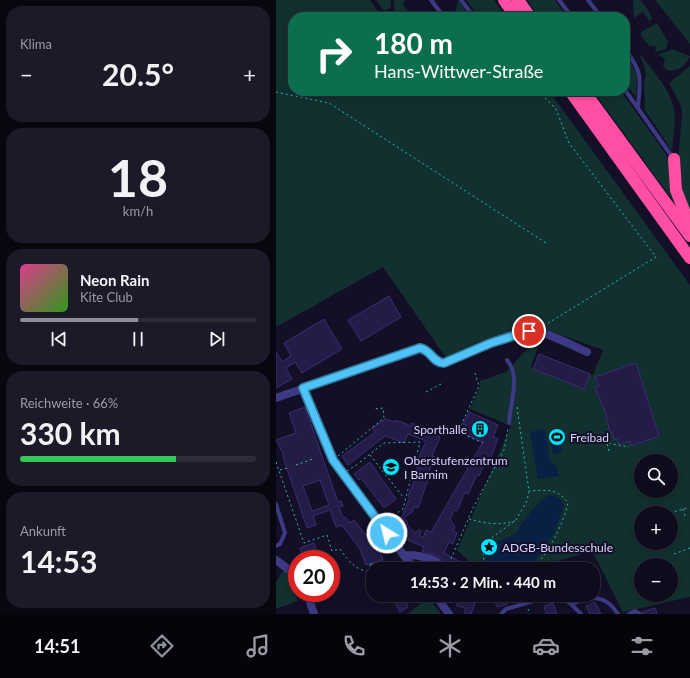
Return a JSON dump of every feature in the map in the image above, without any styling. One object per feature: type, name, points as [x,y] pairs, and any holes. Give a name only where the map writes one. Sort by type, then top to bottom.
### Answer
[{"type":"highway","points":[[504,0],[512,12]]},
{"type":"highway","points":[[518,0],[526,12]]},
{"type":"highway","points":[[578,96],[690,258]]},
{"type":"highway","points":[[579,96],[690,236]]},
{"type":"highway","points":[[674,159],[676,190],[690,226]]},
{"type":"street","points":[[276,398],[420,348],[427,351],[437,361],[444,363],[519,333],[535,331],[587,352]]},
{"type":"street","points":[[393,541],[409,562]]},
{"type":"street","points":[[405,556],[421,555],[436,562]]},
{"type":"street","points":[[276,560],[288,569]]},
{"type":"street","points":[[310,602],[314,614]]},
{"type":"street","points":[[440,602],[449,614]]},
{"type":"lane","points":[[431,0],[440,12]]},
{"type":"lane","points":[[461,0],[470,12]]},
{"type":"lane","points":[[559,0],[568,12]]},
{"type":"lane","points":[[588,0],[597,12]]},
{"type":"lane","points":[[630,56],[638,66],[640,74],[638,108]]},
{"type":"lane","points":[[629,96],[674,159]]},
{"type":"lane","points":[[507,360],[511,365],[513,374],[509,423]]},
{"type":"lane","points":[[303,388],[333,460],[393,541]]},
{"type":"lane","points":[[276,504],[284,533],[280,544],[276,546]]},
{"type":"lane","points":[[501,614],[506,610],[551,596],[557,596],[571,604],[581,614]]},
{"type":"lane","points":[[571,604],[594,598],[601,598],[613,606],[618,614]]},
{"type":"lane","points":[[629,614],[635,611],[640,614]]},
{"type":"path","points":[[276,92],[288,94]]},
{"type":"path","points":[[295,96],[329,103],[546,243]]},
{"type":"path","points":[[535,331],[656,257],[569,143],[556,109],[543,96]]},
{"type":"path","points":[[475,373],[479,386],[458,432],[483,443]]},
{"type":"path","points":[[426,392],[441,384]]},
{"type":"path","points":[[484,562],[483,549],[490,539],[516,520],[527,500],[529,491],[517,406]]},
{"type":"path","points":[[333,460],[384,418],[383,408],[375,409]]},
{"type":"path","points":[[449,562],[468,519],[504,450],[509,423]]},
{"type":"path","points":[[360,462],[384,443],[420,442],[403,509],[397,513]]},
{"type":"path","points":[[609,451],[607,444],[629,446]]},
{"type":"path","points":[[370,454],[405,499]]},
{"type":"path","points":[[296,465],[313,459]]},
{"type":"path","points":[[276,462],[304,543],[327,535],[332,552],[340,549],[348,560],[361,571],[366,571]]},
{"type":"path","points":[[343,474],[358,464]]},
{"type":"path","points":[[279,471],[287,468]]},
{"type":"path","points":[[529,491],[549,490],[563,495],[568,503],[565,518],[537,562]]},
{"type":"path","points":[[678,511],[687,508]]},
{"type":"path","points":[[683,509],[685,516]]},
{"type":"path","points":[[382,525],[394,516]]},
{"type":"path","points":[[468,519],[484,523],[506,524],[516,520]]},
{"type":"path","points":[[674,554],[690,548]]},
{"type":"path","points":[[396,562],[405,556]]},
{"type":"path","points":[[526,604],[530,614]]},
{"type":"green space","points":[[276,0],[370,0],[378,12],[288,12],[288,96],[553,96],[690,285],[690,597],[678,600],[678,558],[634,558],[634,602],[668,602],[623,612],[600,567],[600,562],[598,562],[592,551],[554,562],[533,562],[535,561],[554,532],[564,505],[558,497],[523,522],[516,534],[494,544],[487,561],[488,562],[470,562],[457,550],[511,426],[470,409],[480,387],[480,381],[506,372],[528,348],[531,335],[541,338],[531,367],[584,389],[590,374],[593,375],[603,350],[533,325],[494,339],[447,359],[383,267],[276,327]]},
{"type":"green space","points":[[376,0],[391,0],[391,8],[384,11]]},
{"type":"green space","points":[[394,0],[405,0],[403,5],[410,12],[395,12]]},
{"type":"green space","points":[[458,0],[466,12],[456,12]]},
{"type":"green space","points":[[466,0],[494,0],[502,12],[475,12]]},
{"type":"green space","points":[[527,0],[555,0],[563,12],[535,12]]},
{"type":"green space","points":[[633,0],[640,0],[647,8],[652,18],[650,22],[643,12],[634,18]]},
{"type":"green space","points":[[655,0],[690,0],[690,44]]},
{"type":"green space","points":[[657,23],[668,42],[666,49],[655,52],[656,47],[649,46],[641,36],[641,32]]},
{"type":"green space","points":[[672,49],[690,56],[682,67],[676,70],[668,71],[663,66],[665,59],[658,55]]},
{"type":"green space","points":[[641,55],[664,85],[671,98],[675,122],[672,151],[645,110],[644,79],[646,78]]},
{"type":"green space","points":[[630,61],[637,74],[636,98],[630,89]]},
{"type":"green space","points":[[690,66],[690,219],[681,193],[678,163],[682,114],[681,106],[669,83]]},
{"type":"green space","points":[[597,96],[625,96],[667,156],[677,206]]},
{"type":"green space","points":[[283,571],[286,571],[288,576],[288,602],[295,602],[276,609],[276,582]]},
{"type":"green space","points":[[422,602],[432,602],[441,614],[408,614]]},
{"type":"water","points":[[545,429],[550,461],[557,467],[559,476],[538,479],[530,432]]},
{"type":"water","points":[[559,433],[562,453],[553,454],[551,434]]},
{"type":"water","points":[[548,495],[558,497],[564,506],[554,532],[535,561],[488,562],[485,552],[494,544],[516,534],[531,511]]},
{"type":"building","points":[[389,296],[401,317],[361,341],[348,320]]},
{"type":"building","points":[[324,319],[342,349],[302,373],[295,362],[286,368],[292,379],[276,388],[276,352],[282,362],[291,356],[284,343]]},
{"type":"building","points":[[539,354],[590,374],[584,389],[533,369]]},
{"type":"building","points":[[636,363],[659,436],[631,446],[630,441],[619,444],[617,439],[614,440],[612,432],[610,433],[606,414],[595,387],[599,386],[595,377]]},
{"type":"building","points":[[305,407],[338,502],[341,501],[343,506],[339,507],[343,518],[345,517],[350,523],[354,520],[375,547],[378,546],[383,560],[366,562],[366,565],[360,549],[342,525],[336,527],[330,510],[313,516],[316,525],[307,528],[283,457],[283,453],[276,440],[296,433],[289,413]],"holes":[[[320,480],[329,505],[312,511],[303,486]]]},
{"type":"building","points":[[469,412],[498,425],[493,437],[498,439],[490,459],[487,458],[479,476],[477,475],[468,494],[465,492],[457,511],[454,510],[450,519],[455,527],[453,531],[457,533],[453,544],[449,542],[444,553],[459,561],[445,562],[439,557],[422,551],[424,547],[408,540],[409,538],[401,529],[394,535],[387,525],[398,516],[400,521],[410,497],[408,496],[416,477],[414,476],[422,457],[419,457],[426,441],[408,434],[404,443],[385,436],[348,465],[342,456],[375,432],[372,428],[385,419],[395,422],[396,420],[411,426],[412,423],[440,437],[432,456],[435,457],[427,476],[429,477],[418,508],[414,507],[412,512],[404,518],[415,533],[419,529],[422,532],[419,535],[423,538],[426,530],[431,532],[483,442],[462,433],[466,425],[463,424]]},
{"type":"building","points":[[370,462],[396,499],[384,508],[361,478],[359,480],[354,474]]},
{"type":"building","points":[[314,543],[316,550],[301,550],[300,548]]},
{"type":"building","points":[[395,602],[406,602],[408,607],[400,612]]},
{"type":"building","points":[[458,602],[475,603],[471,614],[464,614],[466,609],[456,605]]},
{"type":"building","points":[[495,602],[506,602],[507,604],[497,607]]},
{"type":"building","points":[[595,602],[601,614],[590,614],[586,606]]},
{"type":"building","points":[[553,603],[557,614],[546,614],[544,606]]},
{"type":"building","points":[[655,608],[657,614],[643,614],[642,612]]},
{"type":"place","name":"Sporthalle","points":[[480,429]]},
{"type":"place","name":"Freibad","points":[[557,437]]},
{"type":"place","name":"Oberstufenzentrum I Barnim","points":[[391,467]]},
{"type":"place","name":"ADGB-Bundesschule","points":[[489,547]]},
{"type":"route","points":[[387,533],[333,460],[303,388],[420,348],[427,351],[440,363],[444,363],[491,343],[529,331]]}]
